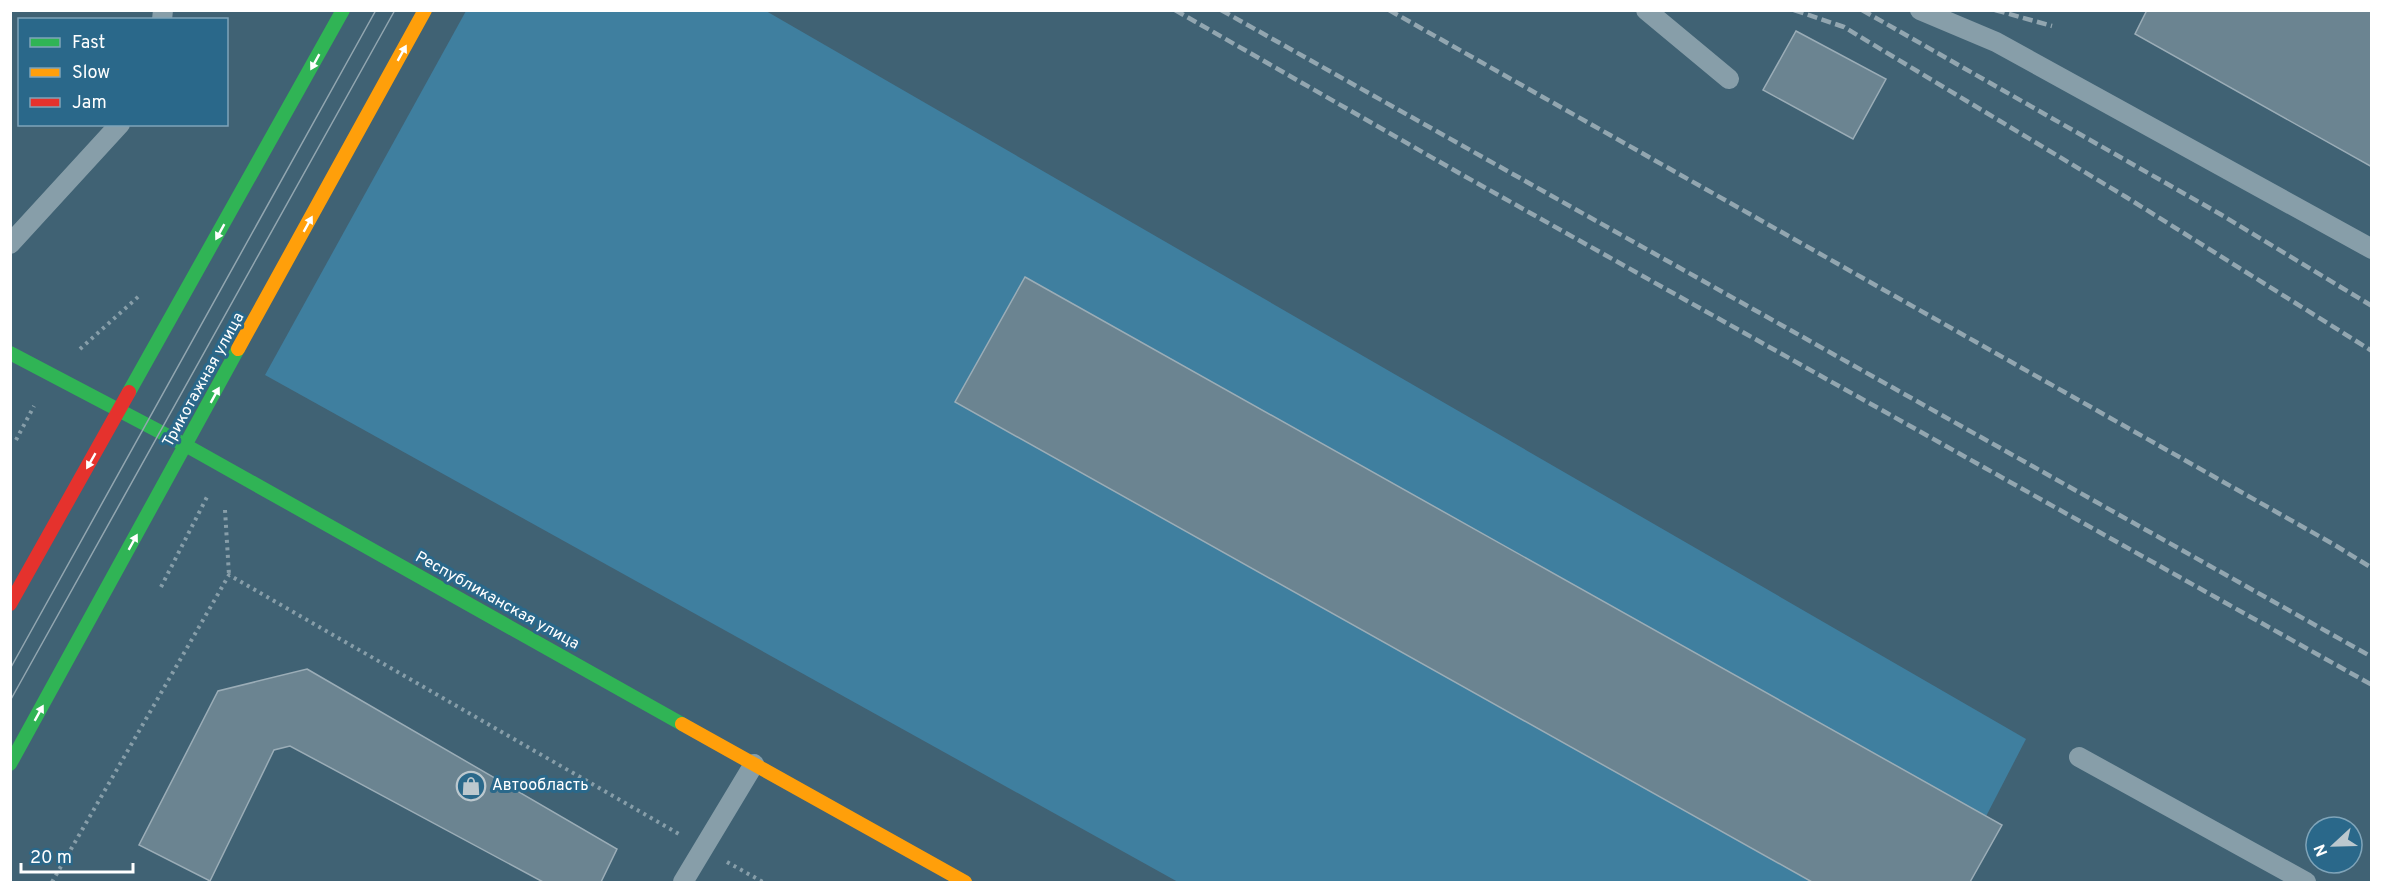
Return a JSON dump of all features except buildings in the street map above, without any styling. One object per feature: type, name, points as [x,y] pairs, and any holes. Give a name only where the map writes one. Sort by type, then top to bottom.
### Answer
[{"type":"main road","points":[[10,604],[343,10]]},
{"type":"main road","name":"Трикотажная улица","points":[[10,764],[425,10]]},
{"type":"main road","name":"Республиканская улица","points":[[10,353],[187,446],[965,882]]},
{"type":"lane","points":[[1646,10],[1729,79]]},
{"type":"lane","points":[[1920,10],[1996,42],[2372,249]]},
{"type":"lane","points":[[10,244],[118,126]]},
{"type":"lane","points":[[2079,757],[2306,882]]},
{"type":"lane","points":[[683,882],[754,764]]},
{"type":"path","points":[[52,882],[229,575],[223,466]]},
{"type":"path","points":[[161,587],[223,466]]},
{"type":"path","points":[[229,575],[681,835]]},
{"type":"path","points":[[722,859],[763,882]]},
{"type":"shaded area","points":[[466,11],[766,11],[2026,739],[1952,882],[1178,882],[265,375]]},
{"type":"tram line","points":[[10,669],[376,10]]},
{"type":"tram line","points":[[10,701],[395,10]]},
{"type":"railway","points":[[1175,10],[1459,173],[2372,685]]},
{"type":"railway","points":[[1221,10],[2372,657]]},
{"type":"railway","points":[[1389,10],[2372,568]]},
{"type":"railway","points":[[1794,10],[1844,27],[2126,197],[2372,351]]},
{"type":"railway","points":[[1862,10],[2220,214],[2372,306]]},
{"type":"railway","points":[[1995,10],[2052,26]]},
{"type":"traffic: fast","points":[[129,392],[343,10]]},
{"type":"traffic: fast","points":[[10,764],[238,349]]},
{"type":"traffic: fast","points":[[10,353],[187,446],[682,724]]},
{"type":"traffic: slow","points":[[238,349],[425,10]]},
{"type":"traffic: slow","points":[[682,724],[965,882]]},
{"type":"traffic: jam","points":[[10,604],[129,392]]},
{"type":"place","name":"Автообласть","points":[[471,786]]}]
